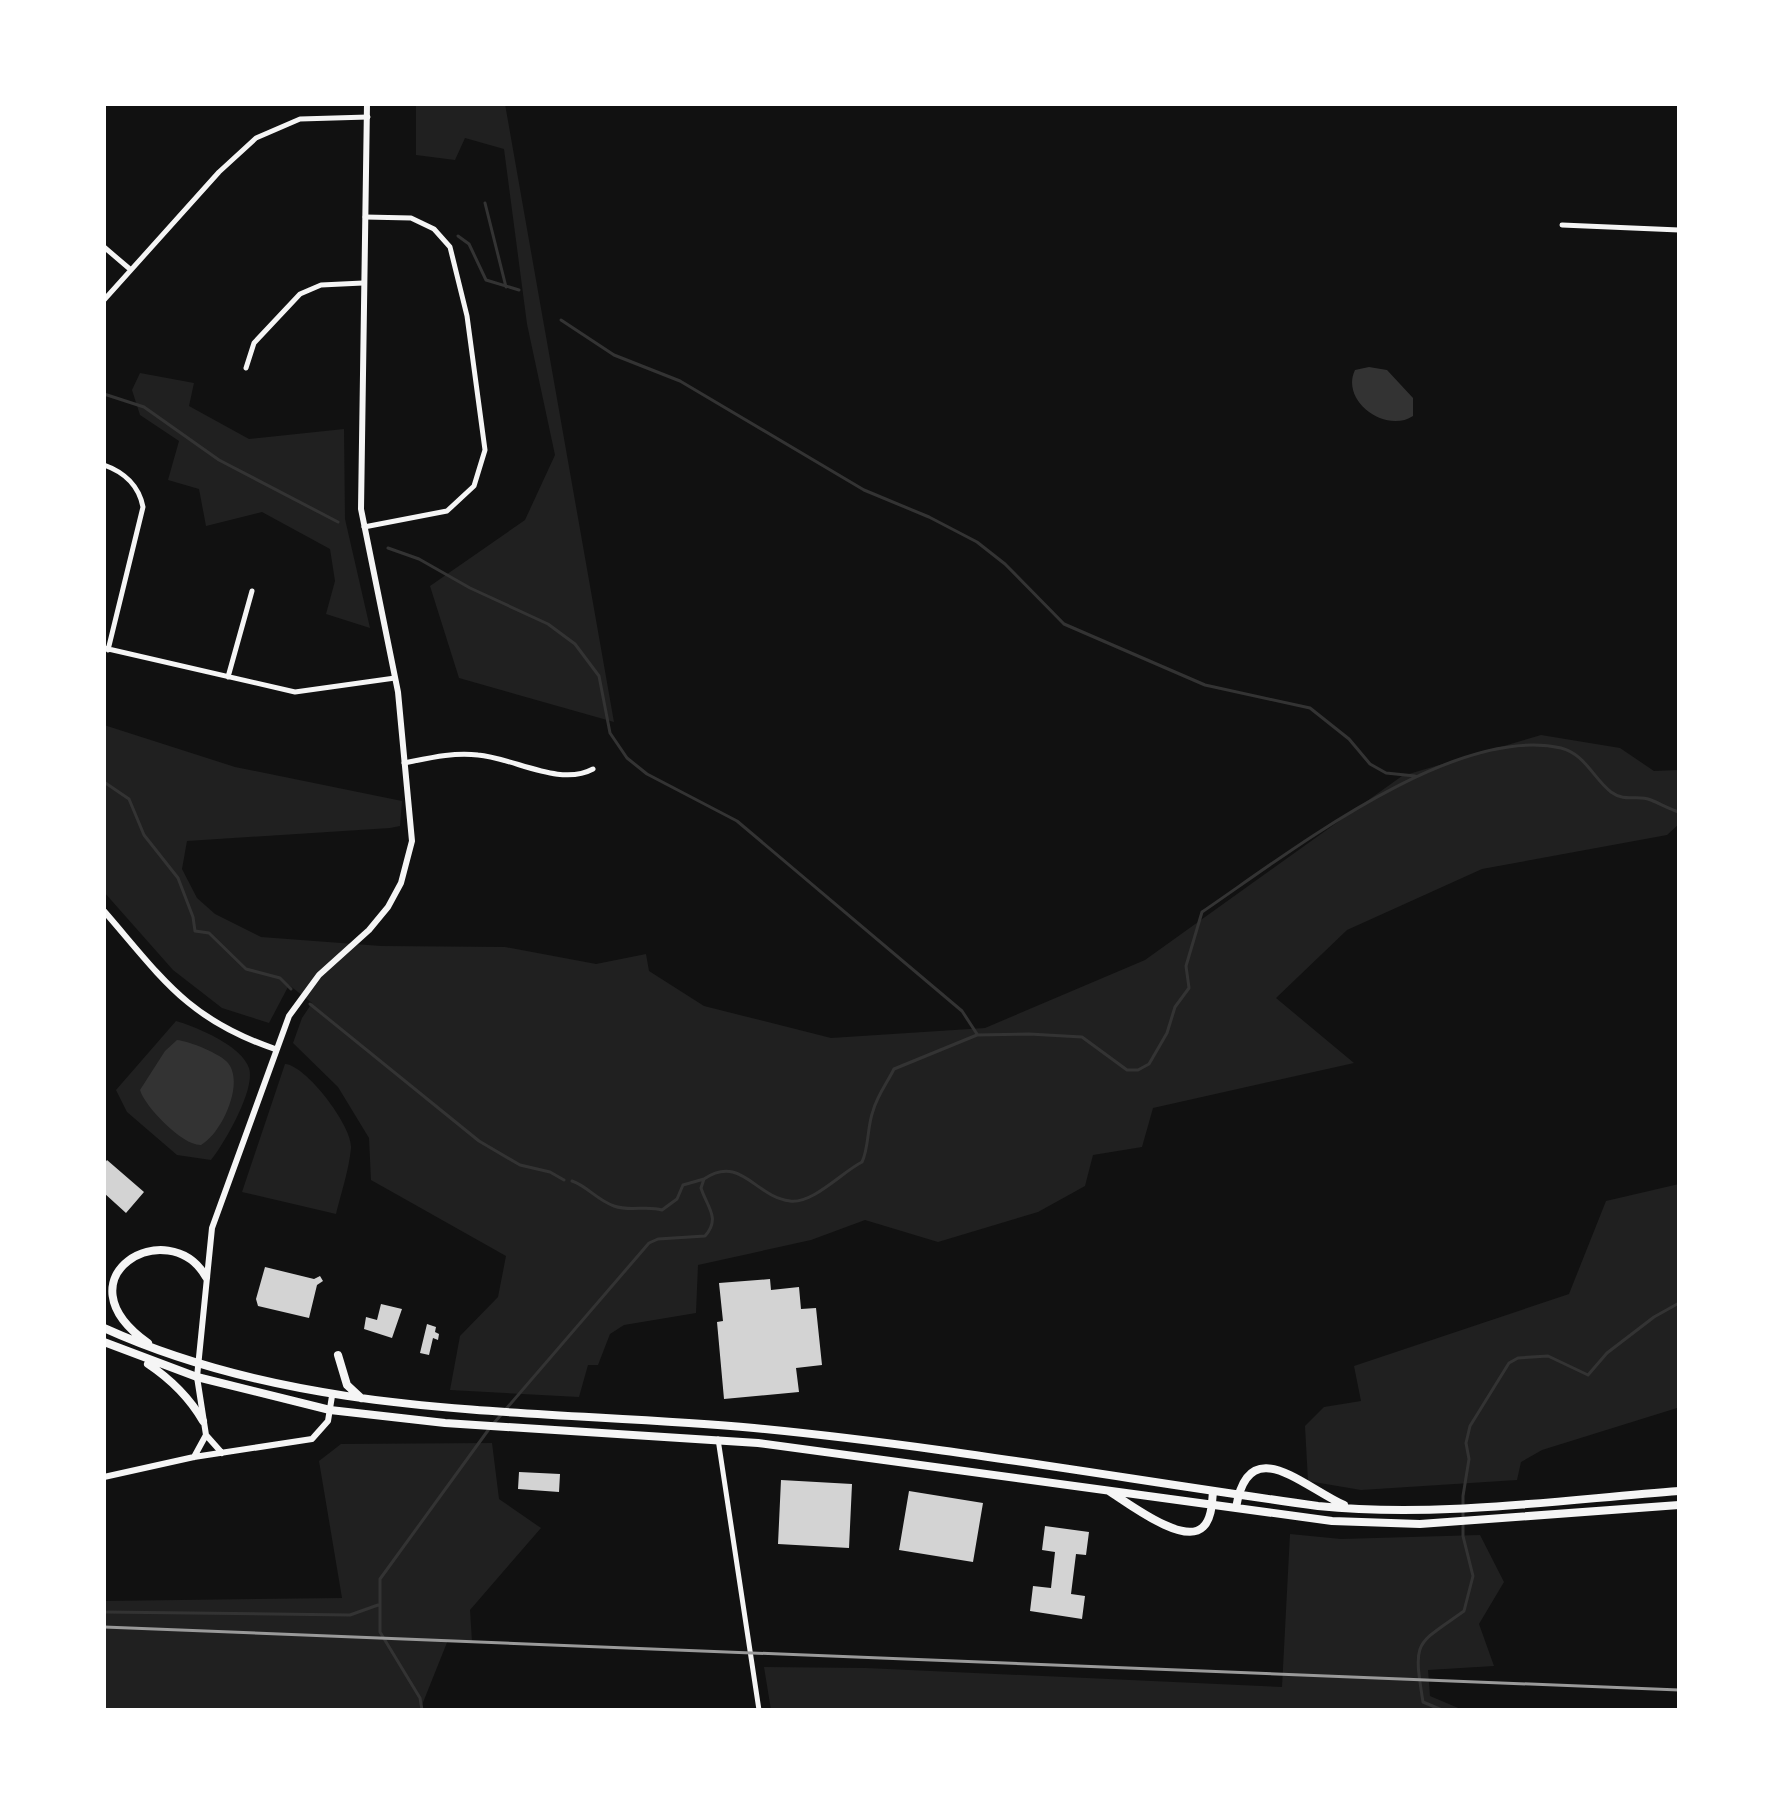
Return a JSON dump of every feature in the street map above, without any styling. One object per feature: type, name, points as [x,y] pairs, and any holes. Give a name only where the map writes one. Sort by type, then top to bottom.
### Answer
[{"type":"highway","points":[[155,1348],[131,1331],[114,1308],[111,1293],[121,1267],[136,1254],[160,1250],[194,1260],[206,1277]]},
{"type":"highway","points":[[104,1328],[196,1362],[273,1384],[364,1401],[762,1429],[1352,1509],[1456,1508],[1679,1491]]},
{"type":"highway","points":[[104,1342],[197,1377],[330,1410],[514,1427],[718,1439],[863,1455],[1361,1523],[1476,1520],[1679,1505]]},
{"type":"highway","points":[[338,1355],[347,1385],[364,1401]]},
{"type":"highway","points":[[138,1357],[169,1377],[191,1401],[203,1421]]},
{"type":"highway","points":[[1236,1508],[1238,1494],[1250,1470],[1266,1466],[1352,1509]]},
{"type":"highway","points":[[1105,1489],[1183,1533],[1203,1528],[1212,1504],[1213,1491]]},
{"type":"street","points":[[222,1453],[206,1435],[196,1362],[212,1228],[289,1016],[306,988],[378,921],[401,883],[412,841],[395,678],[361,501],[367,104]]},
{"type":"street","points":[[104,300],[219,172],[256,138],[300,119],[368,117]]},
{"type":"street","points":[[364,217],[411,218],[434,229],[450,247],[467,316],[485,450],[474,486],[447,511],[364,527]]},
{"type":"street","points":[[1562,225],[1679,230]]},
{"type":"street","points":[[104,247],[131,270]]},
{"type":"street","points":[[246,368],[254,343],[300,294],[321,285],[363,283]]},
{"type":"street","points":[[104,465],[128,479],[141,496],[143,507],[106,649],[295,692],[395,678]]},
{"type":"street","points":[[228,677],[252,591]]},
{"type":"street","points":[[403,763],[466,754],[505,759],[569,776],[593,769]]},
{"type":"street","points":[[104,911],[194,1010],[221,1028],[275,1049]]},
{"type":"street","points":[[104,1477],[194,1457],[312,1439],[324,1429],[332,1396]]},
{"type":"street","points":[[194,1457],[206,1435]]},
{"type":"street","points":[[718,1439],[724,1497],[759,1710]]},
{"type":"shaded area","points":[[416,104],[505,104],[614,722],[459,678],[430,586],[525,520],[555,455],[527,324],[504,149],[465,138],[455,160],[416,155]]},
{"type":"shaded area","points":[[1369,367],[1387,370],[1413,398],[1413,416],[1390,421],[1379,418],[1360,403],[1352,382],[1355,370]]},
{"type":"shaded area","points":[[140,373],[194,383],[189,406],[249,439],[344,429],[345,519],[370,628],[326,614],[335,581],[330,549],[262,512],[206,526],[199,489],[168,480],[179,441],[140,415],[132,390]]},
{"type":"shaded area","points":[[104,725],[235,767],[402,801],[400,826],[390,828],[187,841],[182,869],[197,898],[215,914],[261,937],[381,946],[505,947],[596,964],[646,954],[649,971],[704,1006],[831,1038],[985,1028],[1145,960],[1402,776],[1541,735],[1620,748],[1654,771],[1679,770],[1679,824],[1667,835],[1482,869],[1347,930],[1276,998],[1354,1063],[1153,1108],[1142,1147],[1093,1155],[1085,1186],[1038,1212],[938,1242],[865,1220],[811,1240],[698,1265],[696,1313],[624,1325],[610,1334],[598,1365],[588,1365],[579,1397],[450,1390],[460,1336],[498,1297],[506,1256],[371,1180],[369,1138],[338,1087],[293,1043],[302,1018],[312,1003],[289,985],[269,1023],[222,1008],[173,970],[104,892]]},
{"type":"shaded area","points":[[176,1021],[228,1045],[238,1052],[249,1068],[248,1089],[243,1102],[231,1129],[211,1160],[177,1155],[127,1112],[116,1090]]},
{"type":"shaded area","points":[[177,1040],[197,1045],[219,1056],[233,1072],[232,1095],[223,1120],[201,1145],[193,1144],[175,1133],[149,1106],[140,1090],[165,1051]]},
{"type":"shaded area","points":[[285,1064],[294,1067],[316,1085],[337,1112],[350,1138],[349,1165],[336,1214],[242,1192]]},
{"type":"shaded area","points":[[1679,1184],[1677,1408],[1542,1450],[1521,1462],[1517,1480],[1361,1490],[1308,1481],[1305,1426],[1324,1407],[1361,1401],[1354,1366],[1569,1294],[1606,1201]]},
{"type":"shaded area","points":[[492,1443],[499,1499],[541,1528],[470,1610],[472,1642],[448,1640],[420,1710],[104,1710],[104,1601],[342,1598],[319,1461],[341,1444]]},
{"type":"shaded area","points":[[1290,1534],[1341,1539],[1480,1535],[1504,1582],[1479,1624],[1494,1666],[1428,1670],[1430,1696],[1463,1710],[771,1710],[764,1667],[866,1668],[1282,1687]]},
{"type":"building","points":[[107,1160],[144,1192],[126,1213],[104,1193],[104,1164]]},
{"type":"building","points":[[265,1267],[314,1279],[320,1276],[323,1281],[317,1285],[309,1318],[258,1306],[256,1299]]},
{"type":"building","points":[[770,1279],[771,1290],[799,1287],[801,1309],[816,1308],[822,1365],[796,1368],[799,1392],[724,1399],[717,1322],[723,1321],[719,1283]]},
{"type":"building","points":[[381,1304],[402,1309],[392,1338],[364,1329],[366,1317],[377,1320]]},
{"type":"building","points":[[427,1324],[436,1327],[435,1332],[439,1334],[438,1340],[433,1338],[429,1355],[420,1353]]},
{"type":"building","points":[[519,1472],[560,1474],[559,1492],[518,1489]]},
{"type":"building","points":[[781,1480],[852,1484],[849,1548],[778,1544]]},
{"type":"building","points":[[909,1491],[983,1503],[973,1562],[899,1550]]},
{"type":"building","points":[[1045,1526],[1089,1532],[1086,1555],[1076,1554],[1071,1594],[1085,1596],[1082,1619],[1030,1611],[1033,1586],[1051,1588],[1055,1552],[1042,1550]]},
{"type":"waterway","points":[[485,203],[506,287]]},
{"type":"waterway","points":[[458,236],[469,244],[486,280],[519,290]]},
{"type":"waterway","points":[[561,320],[614,355],[680,381],[864,490],[929,517],[977,542],[1005,564],[1064,624],[1205,685],[1310,708],[1349,739],[1370,764],[1386,773],[1415,776]]},
{"type":"waterway","points":[[104,394],[144,407],[219,460],[338,522]]},
{"type":"waterway","points":[[388,548],[419,559],[470,588],[548,624],[575,644],[599,676],[610,733],[627,758],[647,774],[737,821],[962,1011],[977,1034]]},
{"type":"waterway","points":[[494,1423],[649,1243],[658,1239],[705,1236],[710,1230],[712,1218],[701,1188],[704,1179],[728,1171],[748,1179],[778,1198],[799,1201],[818,1193],[862,1162],[875,1105],[894,1069],[977,1035],[1082,1037],[1127,1070],[1138,1070],[1149,1064],[1167,1033],[1175,1007],[1189,988],[1186,966],[1202,912],[1325,828],[1374,799],[1423,774],[1472,755],[1518,746],[1569,751],[1616,795],[1646,798],[1679,812]]},
{"type":"waterway","points":[[104,782],[129,799],[144,835],[178,878],[195,931],[209,933],[246,969],[280,978],[291,989]]},
{"type":"waterway","points":[[310,1004],[479,1141],[520,1165],[550,1172],[564,1180]]},
{"type":"waterway","points":[[572,1181],[614,1206],[662,1210],[677,1199],[683,1185],[704,1179]]},
{"type":"waterway","points":[[1442,1710],[1423,1702],[1419,1655],[1427,1639],[1464,1611],[1473,1576],[1463,1536],[1463,1496],[1469,1459],[1466,1443],[1470,1426],[1509,1363],[1518,1358],[1548,1356],[1588,1375],[1607,1353],[1654,1317],[1679,1303]]},
{"type":"waterway","points":[[422,1710],[420,1698],[380,1632],[380,1579],[489,1429]]},
{"type":"waterway","points":[[104,1612],[350,1615],[378,1605]]},
{"type":"railway","points":[[104,1627],[1679,1690]]}]
